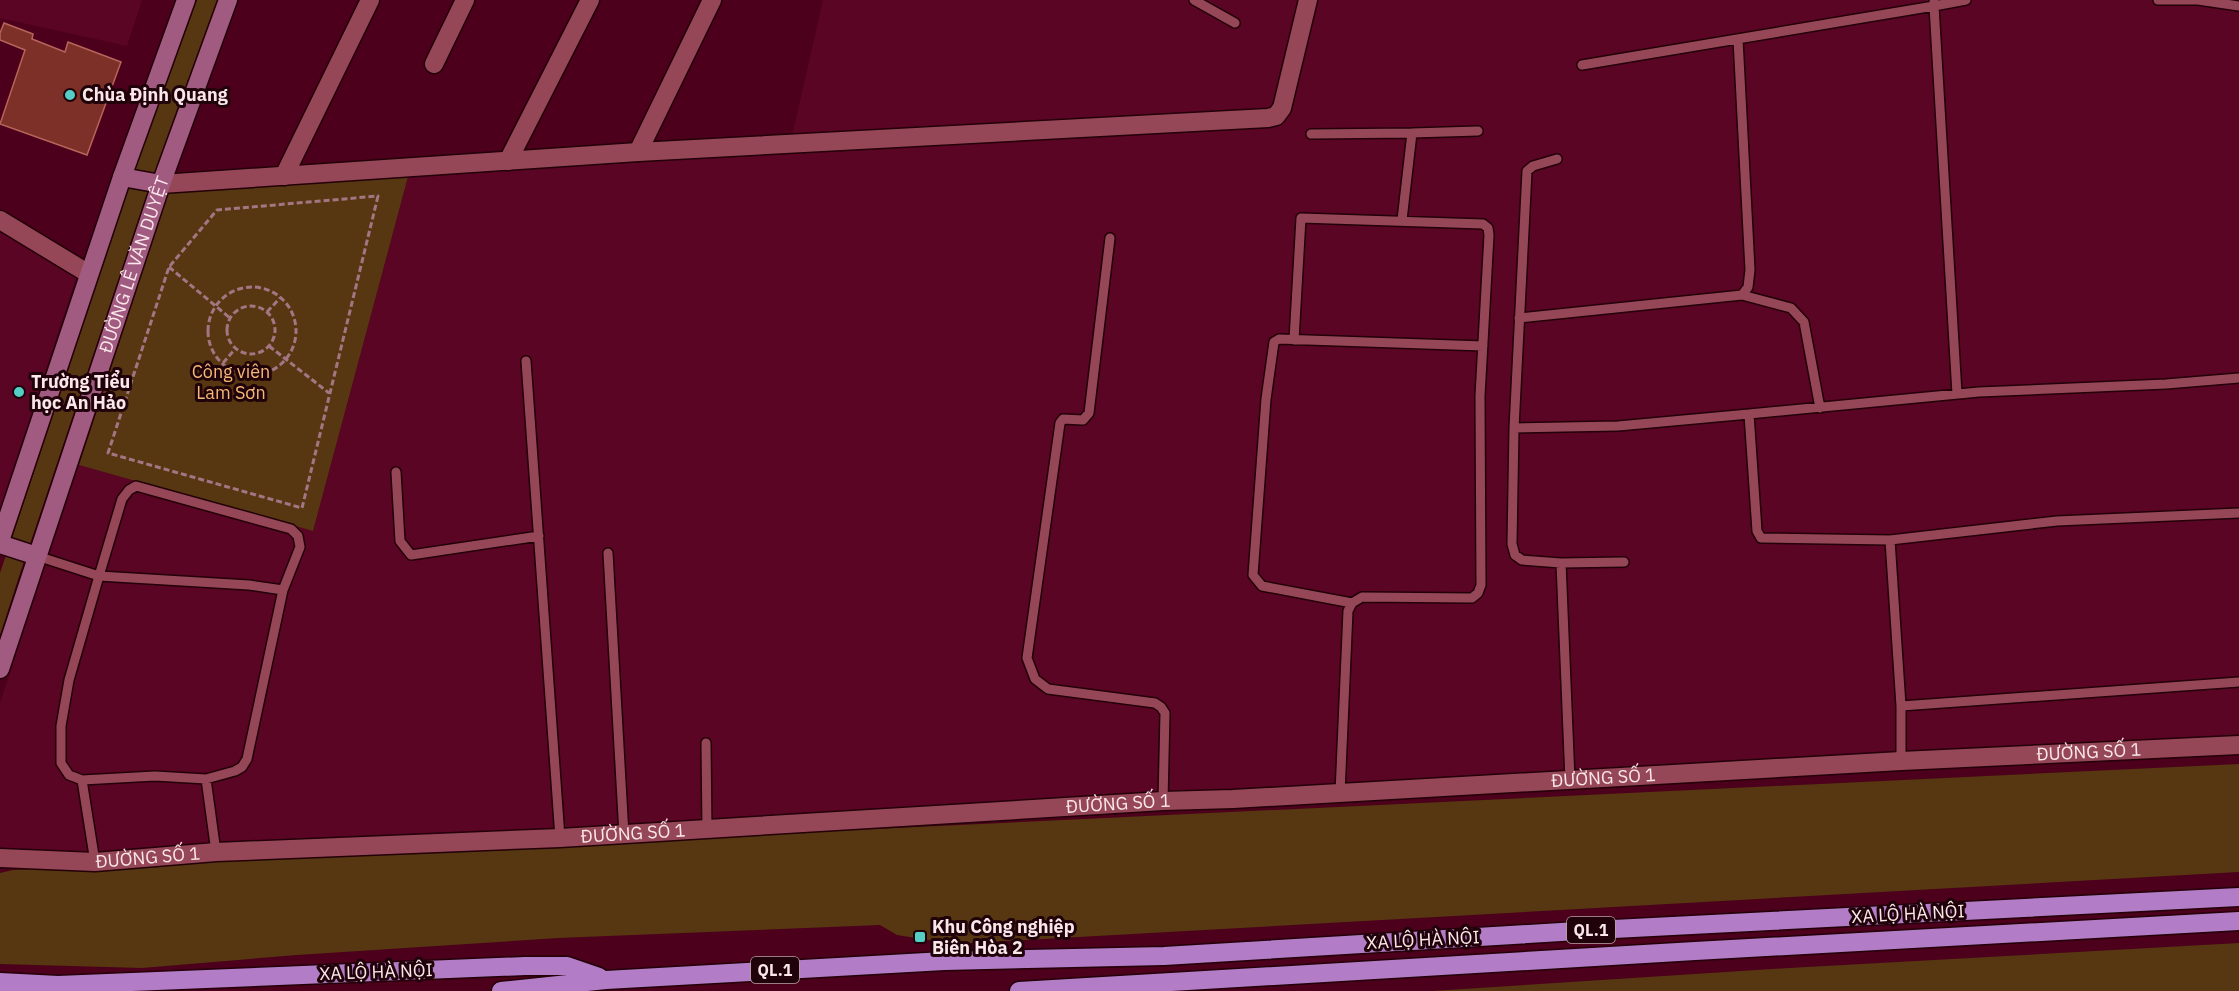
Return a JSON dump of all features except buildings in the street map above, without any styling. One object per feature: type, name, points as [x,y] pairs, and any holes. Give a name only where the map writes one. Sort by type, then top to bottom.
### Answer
[{"type":"highway","name":"XA LỘ HÀ NỘI","points":[[521,990],[606,980],[944,961],[1164,956],[1617,929],[2239,897]]},
{"type":"highway","name":"XA LỘ HÀ NỘI","points":[[1019,991],[1683,951],[2239,921]]},
{"type":"highway","name":"XA LỘ HÀ NỘI","points":[[0,982],[58,985],[525,966],[567,966],[606,980]]},
{"type":"highway","name":"QL.1","points":[[501,991],[521,990]]},
{"type":"main road","points":[[37,556],[0,542],[122,177],[186,0]]},
{"type":"main road","name":"ĐƯỜNG LÊ VĂN DUYỆT","points":[[0,669],[161,184],[228,0]]},
{"type":"main road","points":[[122,177],[161,184]]},
{"type":"street","points":[[284,176],[370,0]]},
{"type":"street","points":[[435,64],[465,0]]},
{"type":"street","points":[[508,161],[590,0]]},
{"type":"street","points":[[638,152],[712,0]]},
{"type":"street","points":[[161,184],[638,152],[1268,118],[1276,116],[1282,108],[1308,0]]},
{"type":"street","points":[[0,220],[89,274]]},
{"type":"street","name":"ĐƯỜNG SỐ 1","points":[[0,858],[94,862],[216,852],[624,835],[1163,801],[2239,745]]},
{"type":"lane","points":[[1194,0],[1235,23]]},
{"type":"lane","points":[[1582,65],[1934,3],[1966,0]]},
{"type":"lane","points":[[2158,0],[2198,0],[2239,6]]},
{"type":"lane","points":[[1934,3],[1957,394]]},
{"type":"lane","points":[[1738,39],[1750,270],[1749,286],[1742,295]]},
{"type":"lane","points":[[1311,134],[1478,131]]},
{"type":"lane","points":[[1402,220],[1412,133]]},
{"type":"lane","points":[[1557,159],[1533,166],[1527,171],[1514,428],[1512,544],[1515,555],[1522,560],[1561,563],[1624,562]]},
{"type":"lane","points":[[1294,340],[1300,218],[1483,224],[1488,228],[1480,396],[1481,585],[1478,593],[1472,598],[1362,597],[1352,603],[1348,611],[1340,793]]},
{"type":"lane","points":[[1110,238],[1089,413],[1083,420],[1063,419],[1060,423],[1027,658],[1035,680],[1048,689],[1155,703],[1161,707],[1165,714],[1163,801]]},
{"type":"lane","points":[[1519,318],[1742,295],[1791,308],[1804,322],[1820,408]]},
{"type":"lane","points":[[1352,603],[1262,586],[1253,575],[1266,399],[1274,342],[1279,339],[1483,346]]},
{"type":"lane","points":[[526,361],[560,838]]},
{"type":"lane","points":[[1514,428],[1618,426],[1957,394],[2166,384],[2239,378]]},
{"type":"lane","points":[[1749,414],[1757,531],[1761,538],[1890,540],[2057,521],[2239,513]]},
{"type":"lane","points":[[396,472],[399,541],[411,555],[538,536]]},
{"type":"lane","points":[[136,486],[291,529],[298,536],[300,547],[283,590],[247,759],[242,767],[206,779],[155,776],[82,780],[69,775],[62,763],[61,726],[68,687],[122,499],[129,490],[136,486]]},
{"type":"lane","points":[[1890,540],[1901,706],[1901,761]]},
{"type":"lane","points":[[608,553],[624,835]]},
{"type":"lane","points":[[37,556],[99,576],[249,585],[283,590]]},
{"type":"lane","points":[[1561,563],[1570,780]]},
{"type":"lane","points":[[1901,706],[2239,682]]},
{"type":"lane","points":[[706,743],[708,829]]},
{"type":"lane","points":[[206,779],[216,852]]},
{"type":"lane","points":[[82,780],[94,862]]},
{"type":"path","points":[[378,196],[302,508],[108,453],[170,267],[217,210],[378,196]]},
{"type":"path","points":[[170,267],[230,318]]},
{"type":"path","points":[[252,286],[266,289],[280,298],[288,306],[294,319],[296,333],[293,347],[286,359],[274,369],[260,374],[245,374],[231,370],[211,348],[208,333],[209,319],[215,305],[225,295],[252,286]]},
{"type":"path","points":[[267,312],[280,298]]},
{"type":"path","points":[[242,307],[258,307],[267,312],[275,324],[275,332],[269,346],[256,354],[248,354],[236,349],[227,333],[230,318],[242,307]]},
{"type":"path","points":[[269,346],[330,393]]},
{"type":"path","points":[[223,363],[236,349]]},
{"type":"shaded area","points":[[0,0],[142,0],[127,46],[0,18]]},
{"type":"shaded area","points":[[823,0],[2239,0],[2239,739],[98,855],[0,852],[0,703],[79,465],[313,531],[409,173],[789,150]]},
{"type":"shaded area","name":"Trường Tiểu học An Hảo","points":[[0,229],[77,275],[0,509]]},
{"type":"green space","points":[[197,0],[217,0],[153,176],[134,173]]},
{"type":"green space","name":"Công viên Lam Sơn","points":[[409,173],[313,531],[79,465],[170,189]]},
{"type":"green space","points":[[130,185],[149,188],[29,547],[11,541]]},
{"type":"green space","points":[[7,552],[25,558],[0,635],[0,573]]},
{"type":"green space","points":[[2239,764],[2239,872],[953,944],[897,935],[880,925],[558,938],[297,955],[142,968],[0,964],[0,873],[13,870]]},
{"type":"green space","points":[[2239,943],[2239,991],[1432,991],[1789,968]]},
{"type":"place","name":"Chùa Định Quang","points":[[70,95]]},
{"type":"place","name":"Trường Tiểu học An Hảo","points":[[19,392]]},
{"type":"place","name":"Khu Công nghiệp Biên Hòa 2","points":[[920,937]]}]
